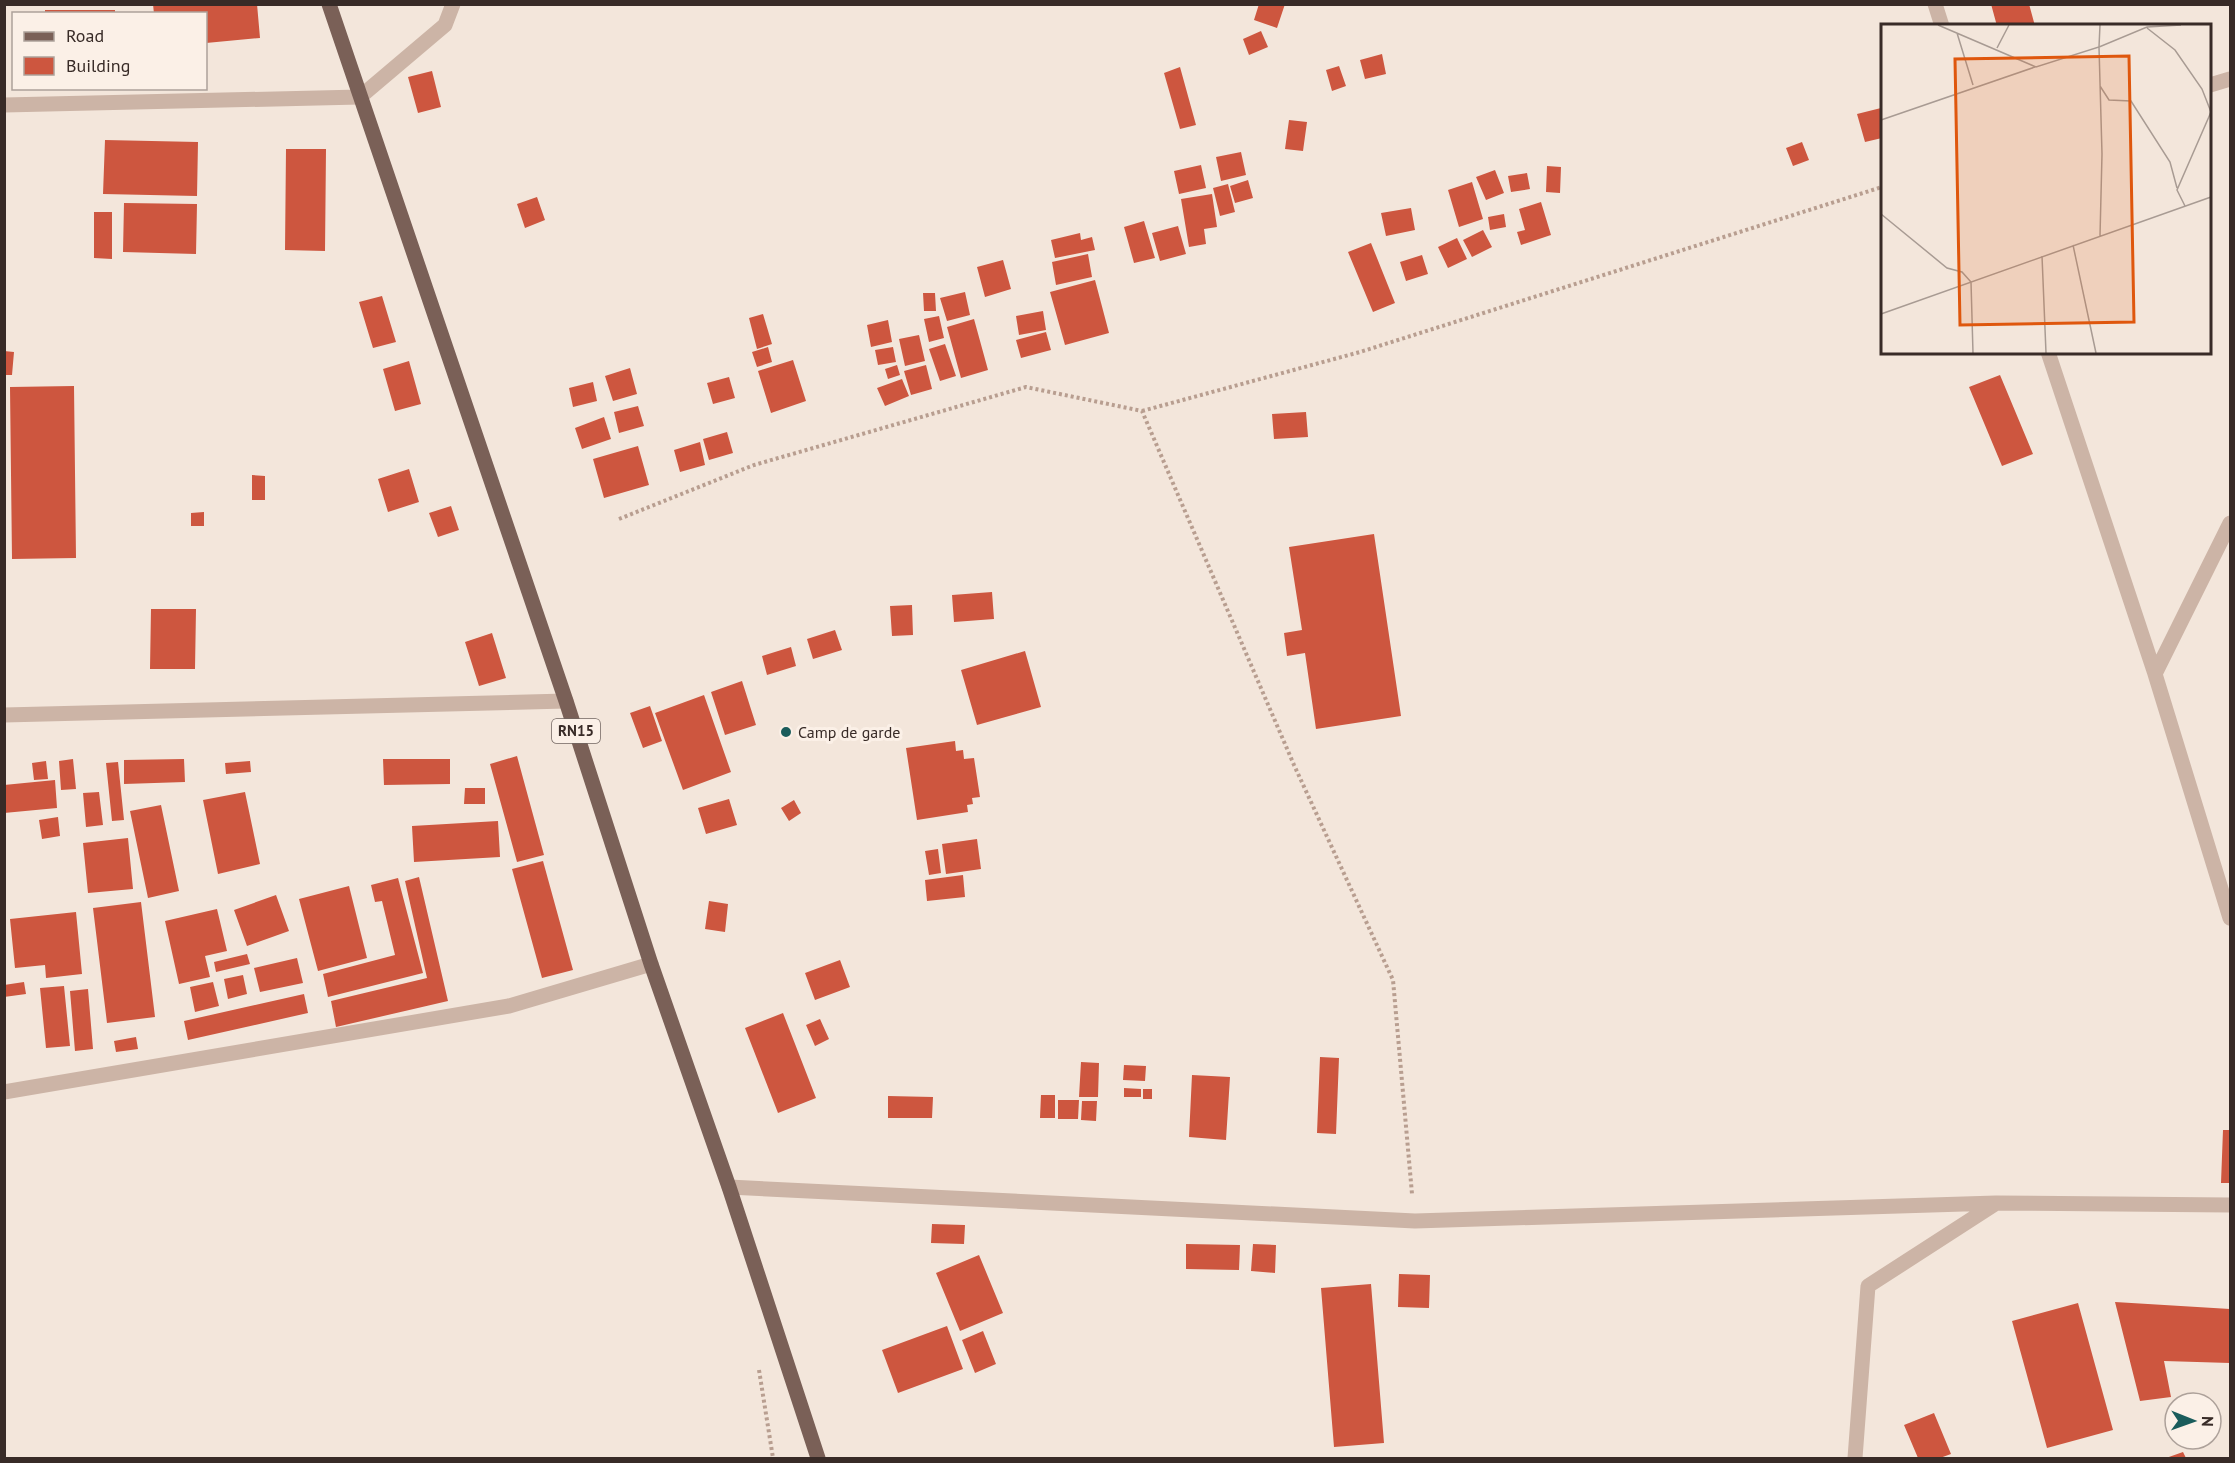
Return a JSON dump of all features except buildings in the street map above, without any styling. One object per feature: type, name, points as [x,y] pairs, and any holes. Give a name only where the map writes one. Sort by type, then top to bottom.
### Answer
[{"type":"main road","name":"RN15","points":[[329,4],[566,701],[651,964],[729,1187],[818,1458]]},
{"type":"street","points":[[4,105],[360,97],[445,25],[453,4]]},
{"type":"street","points":[[1935,4],[1941,24]]},
{"type":"street","points":[[2211,85],[2230,78]]},
{"type":"street","points":[[2049,354],[2155,674],[2230,918]]},
{"type":"street","points":[[2155,674],[2230,523]]},
{"type":"street","points":[[4,715],[566,701]]},
{"type":"street","points":[[4,1092],[509,1006],[651,964]]},
{"type":"street","points":[[729,1187],[1415,1221],[1996,1203],[2230,1205]]},
{"type":"street","points":[[1855,1458],[1868,1286],[1996,1203]]},
{"type":"path","points":[[618,519],[754,465],[1026,387],[1142,411],[1360,352],[1881,187]]},
{"type":"path","points":[[1142,411],[1294,765],[1393,980],[1415,1221]]},
{"type":"place","name":"Camp de garde","points":[[786,732]]}]
